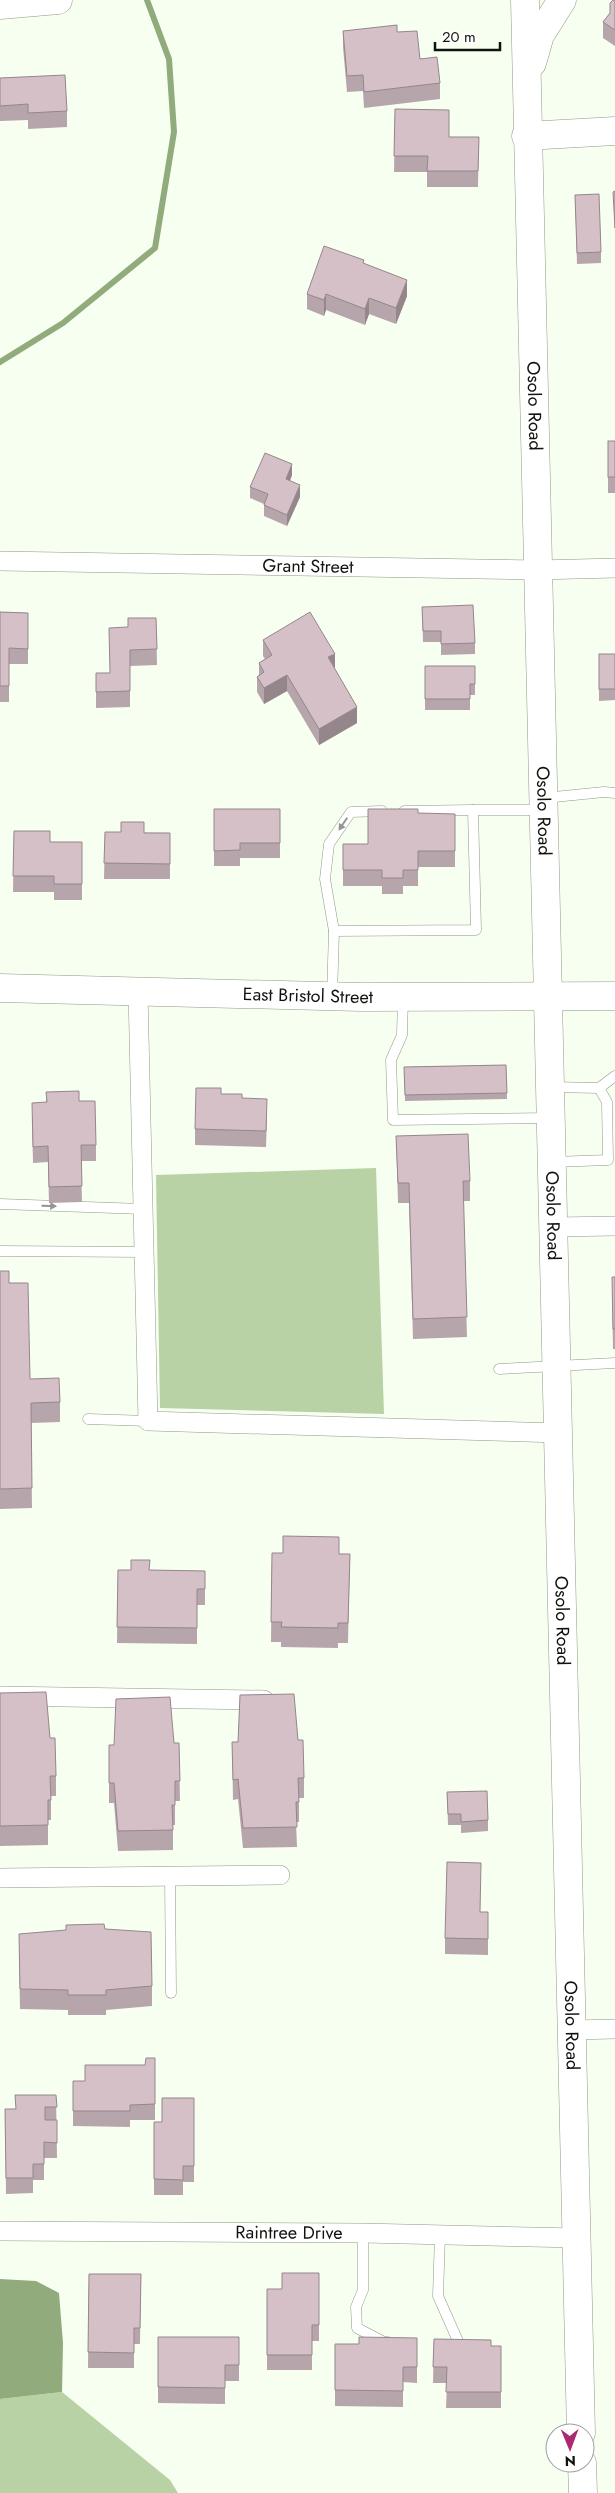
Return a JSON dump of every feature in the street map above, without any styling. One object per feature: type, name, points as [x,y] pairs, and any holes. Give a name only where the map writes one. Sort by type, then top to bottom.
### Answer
[{"type":"street","points":[[0,5],[58,0]]},
{"type":"street","name":"Osolo Road","points":[[525,0],[526,136],[558,1364],[582,2423]]},
{"type":"street","points":[[526,86],[540,35],[562,0]]},
{"type":"street","points":[[526,136],[615,131]]},
{"type":"street","name":"Grant Street","points":[[0,561],[538,570],[615,568]]},
{"type":"street","name":"East Bristol Street","points":[[0,988],[403,997],[615,996]]},
{"type":"street","points":[[138,992],[148,1421],[559,1433]]},
{"type":"street","points":[[554,1228],[615,1226]]},
{"type":"street","points":[[0,1696],[273,1700]]},
{"type":"street","points":[[0,1878],[280,1875]]},
{"type":"street","points":[[573,2030],[615,2029]]},
{"type":"street","name":"Raintree Drive","points":[[0,2231],[363,2233],[577,2238]]},
{"type":"street","points":[[582,2473],[583,2493]]},
{"type":"lane","points":[[332,996],[334,931],[325,879],[330,844],[351,812],[473,810],[544,804],[604,792],[615,793]]},
{"type":"lane","points":[[334,931],[476,930],[473,810]]},
{"type":"lane","points":[[403,997],[402,1035],[391,1060],[393,1120],[552,1118]]},
{"type":"lane","points":[[551,1087],[599,1088],[615,1076]]},
{"type":"lane","points":[[553,1162],[608,1160],[607,1102],[599,1088]]},
{"type":"lane","points":[[0,1204],[144,1209]]},
{"type":"lane","points":[[0,1251],[145,1252]]},
{"type":"lane","points":[[499,1368],[615,1363]]},
{"type":"lane","points":[[88,1418],[148,1421]]},
{"type":"lane","points":[[170,1876],[171,1993]]},
{"type":"lane","points":[[363,2233],[363,2290],[356,2307],[357,2328],[384,2342],[397,2342]]},
{"type":"lane","points":[[440,2235],[438,2296],[458,2341]]},
{"type":"shaded area","points":[[376,1168],[384,1414],[160,1408],[156,1175]]},
{"type":"shaded area","points":[[0,2279],[36,2281],[59,2293],[63,2343],[62,2392],[0,2399]]},
{"type":"shaded area","points":[[62,2392],[170,2480],[178,2493],[0,2493],[0,2399]]},
{"type":"building","points":[[615,0],[615,30],[603,22],[610,13],[610,3]]},
{"type":"building","points":[[397,25],[397,32],[417,31],[420,59],[437,57],[440,83],[364,92],[363,75],[347,76],[343,31]]},
{"type":"building","points":[[65,75],[67,111],[28,113],[28,104],[0,106],[0,78]]},
{"type":"building","points":[[395,109],[449,110],[449,137],[479,137],[478,171],[427,171],[428,156],[394,156]]},
{"type":"building","points":[[615,191],[615,228],[613,192]]},
{"type":"building","points":[[599,194],[601,252],[577,253],[575,195]]},
{"type":"building","points":[[324,246],[364,260],[363,263],[407,280],[396,308],[369,298],[365,309],[326,294],[324,300],[307,294]]},
{"type":"building","points":[[608,441],[615,441],[615,477],[608,477]]},
{"type":"building","points":[[265,453],[292,464],[286,479],[300,485],[287,515],[264,505],[268,494],[250,487]]},
{"type":"building","points":[[473,605],[475,643],[441,644],[441,631],[423,631],[422,607]]},
{"type":"building","points":[[0,612],[28,613],[28,649],[9,648],[9,686],[0,686]]},
{"type":"building","points":[[310,612],[335,654],[328,657],[357,707],[319,729],[287,675],[264,688],[257,677],[264,672],[259,663],[272,655],[263,640]]},
{"type":"building","points":[[128,618],[156,618],[157,649],[130,650],[130,691],[96,692],[96,673],[110,673],[109,628],[128,627]]},
{"type":"building","points":[[599,654],[615,654],[615,689],[599,689]]},
{"type":"building","points":[[425,666],[475,666],[475,684],[470,684],[470,699],[425,699]]},
{"type":"building","points":[[214,809],[280,809],[280,843],[240,843],[240,850],[214,851]]},
{"type":"building","points":[[368,809],[418,809],[418,813],[455,814],[455,851],[418,851],[418,870],[403,870],[403,878],[382,878],[382,870],[343,870],[343,844],[368,844]]},
{"type":"building","points":[[121,822],[144,822],[144,833],[170,833],[170,864],[104,863],[105,832],[121,832]]},
{"type":"building","points":[[14,831],[50,831],[50,842],[82,842],[82,884],[54,884],[54,876],[13,876]]},
{"type":"building","points":[[506,1065],[507,1093],[405,1095],[404,1067]]},
{"type":"building","points":[[196,1088],[221,1088],[221,1094],[242,1094],[242,1098],[267,1099],[266,1131],[195,1129]]},
{"type":"building","points":[[79,1091],[79,1101],[95,1101],[96,1145],[81,1145],[82,1186],[49,1187],[48,1146],[33,1147],[32,1103],[47,1102],[46,1092]]},
{"type":"building","points":[[468,1134],[470,1181],[463,1181],[467,1317],[413,1319],[409,1183],[398,1183],[396,1136]]},
{"type":"building","points":[[0,1271],[9,1271],[9,1283],[28,1283],[30,1379],[59,1378],[60,1402],[31,1403],[32,1488],[0,1489]]},
{"type":"building","points":[[612,1277],[615,1277],[615,1329],[613,1329]]},
{"type":"building","points":[[283,1536],[339,1537],[339,1554],[350,1554],[348,1623],[338,1623],[338,1628],[281,1627],[282,1622],[271,1622],[272,1553],[283,1553]]},
{"type":"building","points":[[131,1560],[150,1560],[149,1570],[205,1571],[205,1589],[197,1589],[197,1628],[117,1627],[118,1570],[131,1570]]},
{"type":"building","points":[[46,1692],[50,1738],[55,1738],[56,1776],[50,1776],[51,1800],[48,1800],[48,1825],[0,1826],[0,1693]]},
{"type":"building","points":[[294,1694],[298,1740],[303,1740],[304,1778],[298,1778],[299,1802],[296,1802],[297,1827],[243,1828],[238,1779],[233,1780],[232,1742],[238,1742],[240,1695]]},
{"type":"building","points":[[170,1697],[174,1743],[179,1743],[180,1781],[175,1781],[175,1805],[172,1805],[173,1830],[118,1831],[114,1783],[109,1783],[109,1745],[114,1745],[116,1699]]},
{"type":"building","points":[[487,1791],[488,1820],[461,1822],[461,1814],[448,1814],[447,1792]]},
{"type":"building","points":[[447,1862],[481,1863],[480,1912],[488,1912],[488,1939],[445,1938]]},
{"type":"building","points":[[104,1924],[105,1929],[151,1932],[152,1986],[106,1990],[106,1995],[68,1995],[68,1990],[20,1989],[19,1934],[66,1930],[66,1925]]},
{"type":"building","points":[[146,2058],[155,2058],[155,2104],[130,2105],[130,2111],[73,2111],[73,2081],[85,2081],[85,2065],[145,2065]]},
{"type":"building","points":[[15,2095],[56,2095],[57,2107],[45,2107],[45,2120],[57,2120],[57,2143],[44,2142],[44,2164],[33,2164],[33,2178],[6,2178],[5,2109],[16,2109]]},
{"type":"building","points":[[162,2098],[194,2098],[194,2166],[183,2166],[183,2180],[154,2179],[154,2122],[162,2122]]},
{"type":"building","points":[[282,2273],[319,2273],[319,2325],[312,2325],[312,2355],[267,2355],[267,2289],[282,2289]]},
{"type":"building","points":[[89,2274],[141,2274],[140,2328],[134,2328],[134,2353],[88,2352]]},
{"type":"building","points":[[158,2337],[239,2337],[239,2365],[225,2365],[225,2388],[158,2387]]},
{"type":"building","points":[[359,2337],[417,2338],[417,2367],[403,2367],[403,2391],[335,2390],[335,2344],[359,2344]]},
{"type":"building","points":[[434,2339],[491,2340],[491,2346],[501,2346],[501,2392],[446,2392],[447,2367],[433,2367]]},
{"type":"waterway","points":[[0,362],[63,323],[155,248],[174,132],[169,59],[147,0]]}]
